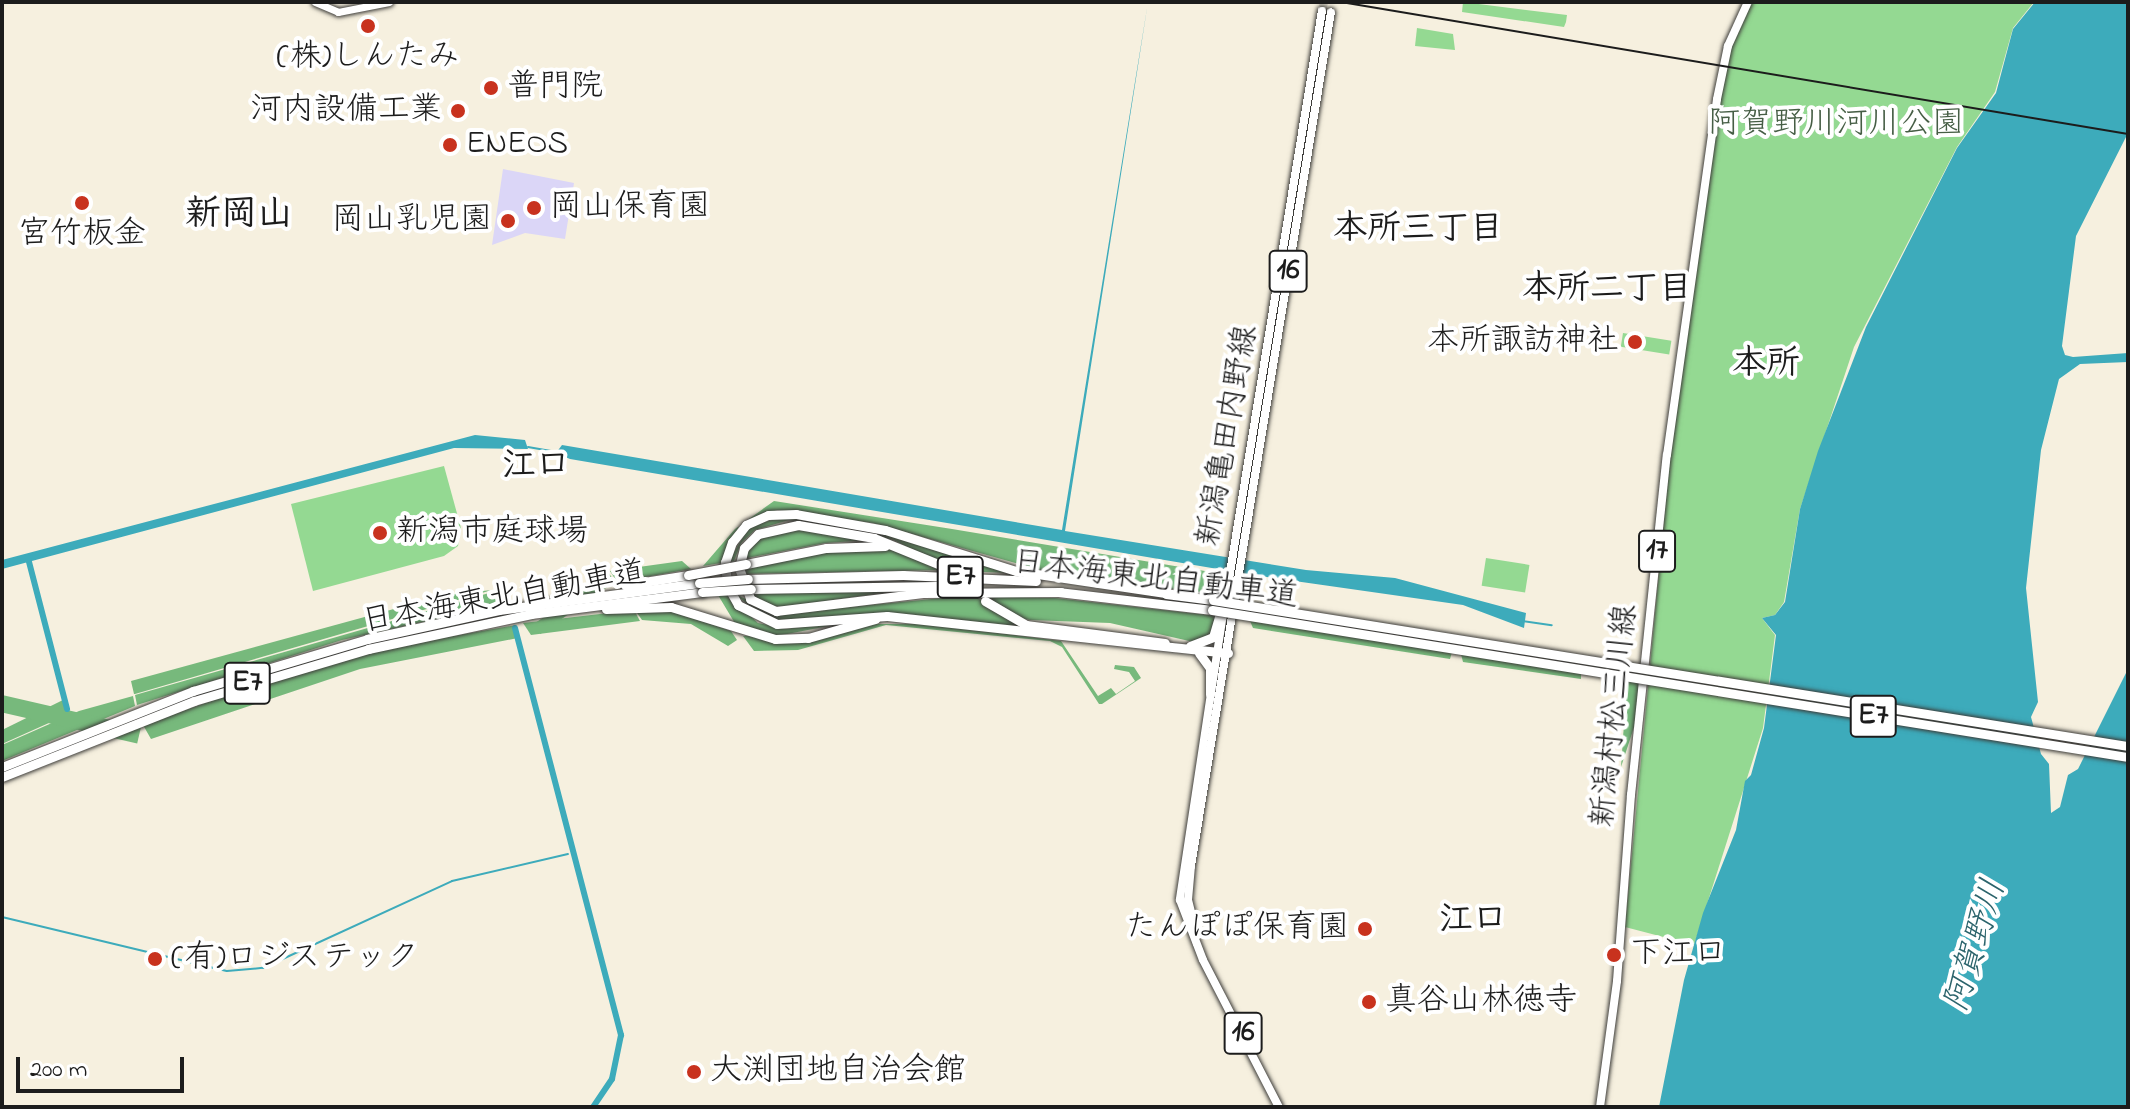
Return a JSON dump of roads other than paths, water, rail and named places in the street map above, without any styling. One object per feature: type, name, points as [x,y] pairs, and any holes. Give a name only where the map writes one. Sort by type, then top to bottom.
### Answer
[{"type":"highway","points":[[1172,594],[1028,574],[903,535],[807,515],[760,517],[741,530],[729,548],[727,585],[738,605],[757,618],[793,625],[857,616],[898,617],[1190,648],[1206,659],[1210,694]]},
{"type":"highway","points":[[943,566],[901,547],[834,529],[781,526],[748,542],[741,554],[739,580],[750,599],[776,611],[923,593],[1061,592]]},
{"type":"highway","points":[[540,603],[843,546],[901,547]]},
{"type":"highway","name":"日本海東北自動車道","points":[[530,613],[540,603],[700,588],[947,576],[1172,594],[1212,605],[2128,757]]},
{"type":"highway","name":"日本海東北自動車道","points":[[749,584],[904,585],[1061,592],[1212,605],[2128,746]]},
{"type":"highway","name":"日本海東北自動車道","points":[[530,613],[700,588]]},
{"type":"highway","points":[[1190,648],[1213,637],[1227,590]]},
{"type":"highway","points":[[985,601],[1026,625],[1221,652]]},
{"type":"highway","points":[[501,618],[530,613],[671,607],[754,635],[786,639],[898,617]]},
{"type":"highway","name":"日本海東北自動車道","points":[[2,777],[244,684],[501,618]]},
{"type":"highway","name":"日本海東北自動車道","points":[[2,767],[243,674],[501,618]]},
{"type":"main road","points":[[315,2],[338,12],[384,2]]},
{"type":"main road","name":"新潟村松三川線","points":[[1600,1107],[1617,981],[1631,795],[1667,455],[1717,99],[1728,46],[1748,2]]},
{"type":"main road","name":"新潟亀田内野線","points":[[1203,960],[1188,900],[1191,866],[1227,590],[1242,530],[1326,11]]},
{"type":"main road","name":"新潟亀田内野線","points":[[1242,530],[1240,574],[1210,694],[1180,900],[1203,960],[1279,1107]]},
{"type":"water","points":[[1148,2],[1065,531],[1306,570],[1395,578],[1526,613],[1524,628],[1463,605],[1253,575],[570,459],[556,453],[562,445],[1062,530]]},
{"type":"water","name":"阿賀野川","points":[[2035,2],[2128,2],[2128,133],[2076,236],[2062,346],[2065,355],[2073,357],[2128,353],[2128,362],[2080,364],[2059,379],[2041,450],[2026,588],[2038,702],[2031,717],[2041,754],[2049,764],[2051,813],[2060,807],[2068,775],[2078,769],[2128,669],[2128,1107],[1659,1107],[1684,980],[1703,913],[1736,830],[1745,781],[1751,775],[1764,728],[1776,635],[1762,618],[1775,615],[1785,602],[1800,509],[1818,451],[1866,327],[1957,148],[1996,93],[2013,29]]},
{"type":"water","points":[[475,435],[525,440],[528,449],[454,448],[2,569],[2,560]]},
{"type":"waterway","points":[[528,447],[557,452]]},
{"type":"waterway","points":[[28,558],[67,709]]},
{"type":"waterway","points":[[1522,621],[1552,625]]},
{"type":"waterway","points":[[515,628],[621,1035],[612,1079],[593,1107]]},
{"type":"waterway","points":[[2,917],[227,971],[263,968],[452,881],[568,854]]},
{"type":"tunnel","points":[[1322,11],[1324,2]]},
{"type":"tunnel","points":[[943,566],[977,594]]},
{"type":"railway","points":[[1341,2],[2128,134]]},
{"type":"place","name":"(株)しんたみ","points":[[368,26]]},
{"type":"place","name":"普門院","points":[[491,88]]},
{"type":"place","name":"河内設備工業","points":[[458,111]]},
{"type":"place","name":"ENEOS","points":[[450,145]]},
{"type":"place","name":"宮竹板金","points":[[82,203]]},
{"type":"place","name":"岡山保育園","points":[[534,208]]},
{"type":"place","name":"岡山乳児園","points":[[508,221]]},
{"type":"place","name":"本所諏訪神社","points":[[1635,342]]},
{"type":"place","name":"新潟市庭球場","points":[[380,533]]},
{"type":"place","name":"たんぽぽ保育園","points":[[1365,929]]},
{"type":"place","name":"下江口","points":[[1614,955]]},
{"type":"place","name":"(有)ロジステック","points":[[155,959]]},
{"type":"place","name":"真谷山林徳寺","points":[[1369,1002]]},
{"type":"place","name":"大渕団地自治会館","points":[[694,1072]]},
{"type":"district","name":"新岡山","points":[[239,216]]},
{"type":"district","name":"本所三丁目","points":[[1418,231]]},
{"type":"district","name":"本所二丁目","points":[[1607,291]]},
{"type":"district","name":"本所","points":[[1766,366]]},
{"type":"district","name":"江口","points":[[536,468]]},
{"type":"district","name":"江口","points":[[1473,922]]},
{"type":"park label","name":"阿賀野川河川公園","points":[[1836,125]]}]
